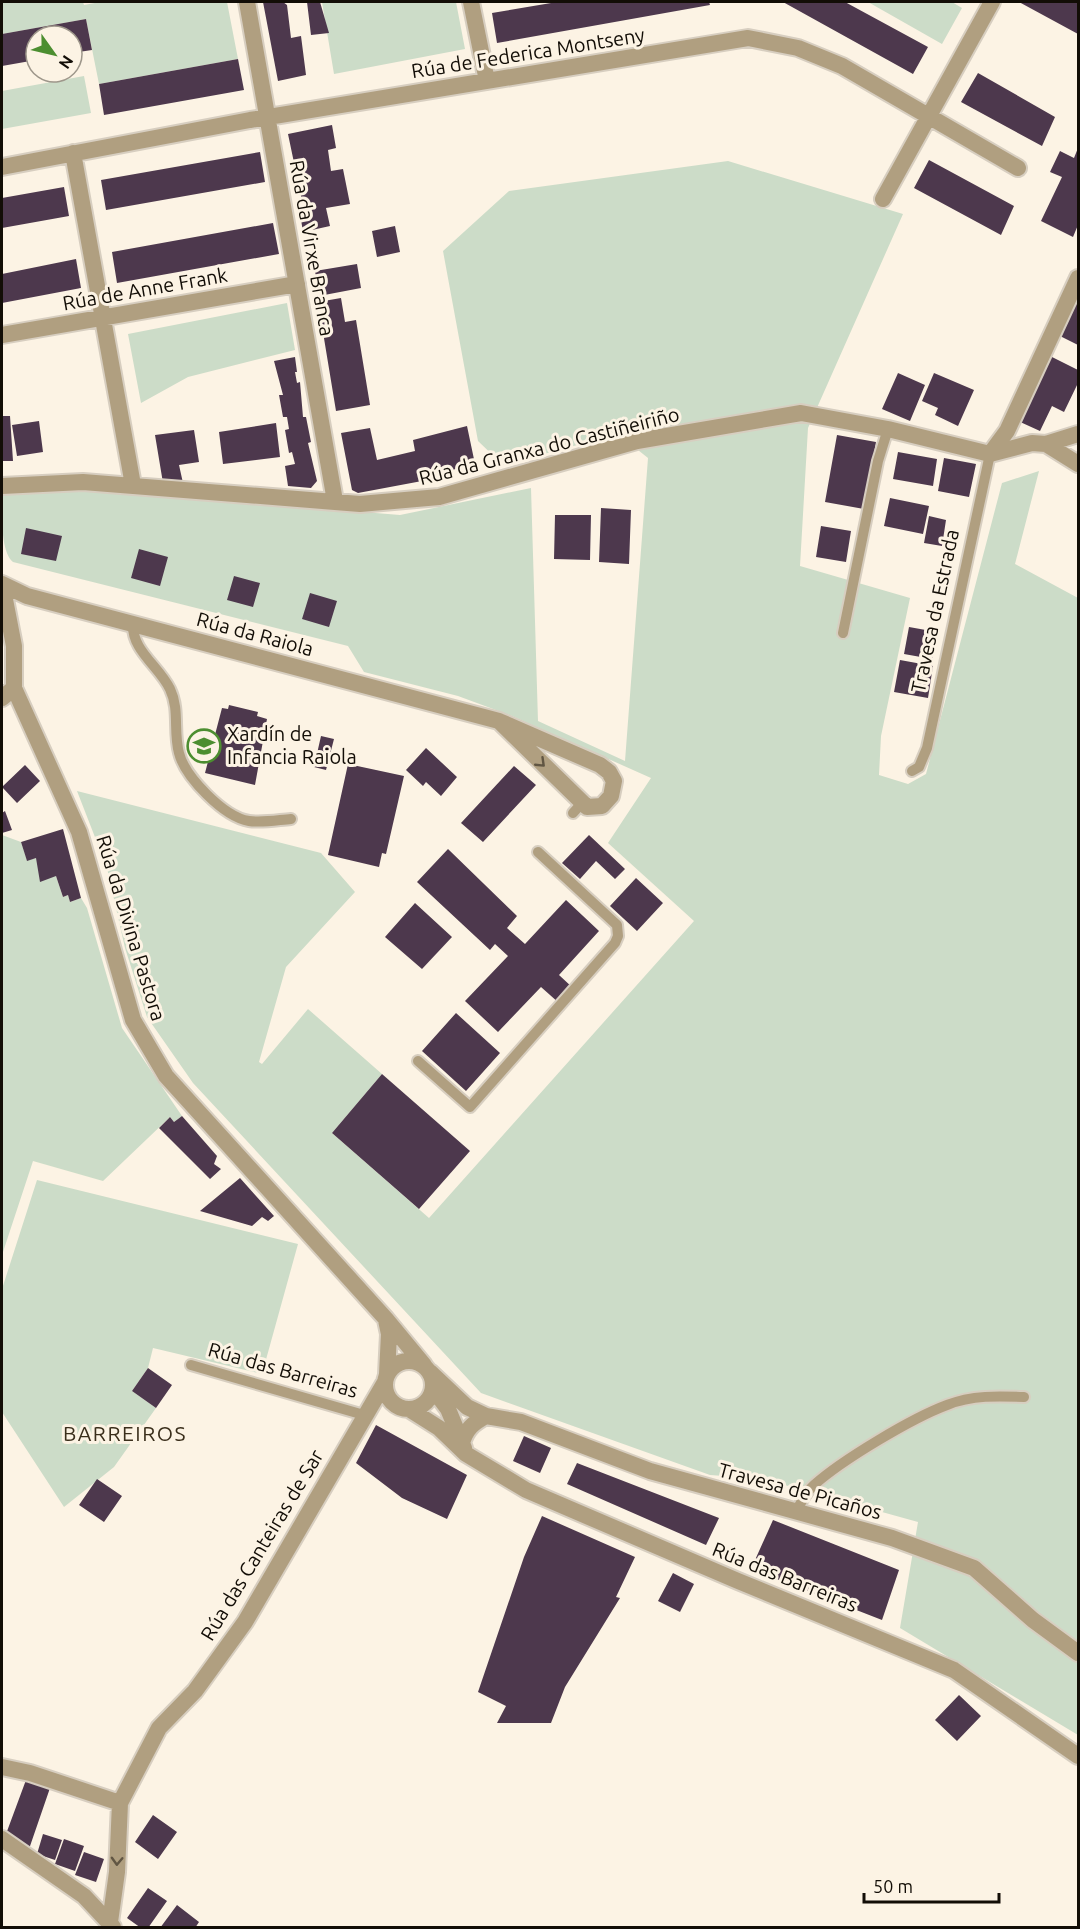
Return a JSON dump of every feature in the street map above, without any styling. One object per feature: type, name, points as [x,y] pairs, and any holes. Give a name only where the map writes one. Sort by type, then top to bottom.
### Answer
[{"type":"street","name":"Rúa da Virxe Branca","points":[[247,2],[335,501]]},
{"type":"street","points":[[471,2],[486,81]]},
{"type":"street","points":[[883,199],[992,2]]},
{"type":"street","name":"Rúa de Federica Montseny","points":[[7,164],[748,38],[798,48],[842,66],[1018,168]]},
{"type":"street","points":[[73,153],[133,485]]},
{"type":"street","name":"Travesa da Estrada","points":[[990,454],[1007,431],[1078,278]]},
{"type":"street","name":"Rúa de Anne Frank","points":[[2,335],[297,284]]},
{"type":"street","name":"Rúa da Granxa do Castiñeiriño","points":[[2,486],[83,482],[360,504],[439,497],[637,441],[801,413],[888,429],[990,454]]},
{"type":"street","points":[[990,454],[1032,443],[1046,444],[1078,434]]},
{"type":"street","points":[[1046,444],[1078,464]]},
{"type":"street","name":"Rúa da Raiola","points":[[2,584],[27,596],[499,722],[600,765],[609,772],[614,786],[606,802],[592,808],[578,808],[499,722]]},
{"type":"street","name":"Rúa da Divina Pastora","points":[[2,584],[14,646],[6,689],[79,832],[133,1020],[166,1076],[386,1319],[427,1369]]},
{"type":"street","points":[[386,1319],[390,1334],[386,1378],[388,1397],[401,1406]]},
{"type":"street","points":[[386,1378],[399,1363],[407,1360],[427,1369],[434,1389],[448,1409],[464,1448]]},
{"type":"street","name":"Travesa de Picaños","points":[[427,1369],[455,1397],[486,1416],[520,1422],[650,1472],[892,1538],[974,1568],[1033,1620],[1078,1653]]},
{"type":"street","name":"Rúa das Canteiras de Sar","points":[[112,1924],[120,1803],[159,1728],[195,1691],[245,1622],[386,1378]]},
{"type":"street","points":[[364,1415],[401,1406],[425,1404],[434,1389]]},
{"type":"street","name":"Rúa das Barreiras","points":[[401,1406],[439,1428],[526,1490],[954,1670],[1078,1756]]},
{"type":"street","points":[[464,1448],[465,1432],[486,1416]]},
{"type":"street","points":[[2,1767],[30,1773],[120,1803]]},
{"type":"street","name":"Rúa das Canteiras de Sar","points":[[2,1839],[84,1896],[112,1924]]},
{"type":"lane","points":[[843,633],[878,461],[888,429]]},
{"type":"lane","name":"Travesa da Estrada","points":[[912,771],[919,767],[927,748],[990,454]]},
{"type":"lane","points":[[133,623],[132,634],[136,645],[163,675],[172,694],[178,718],[178,750],[184,770],[199,789],[248,821],[291,819]]},
{"type":"lane","points":[[418,1061],[470,1107],[615,943],[618,936],[617,925],[538,852]]},
{"type":"lane","name":"Rúa das Barreiras","points":[[191,1365],[364,1415]]},
{"type":"lane","points":[[796,1511],[814,1485],[845,1463],[894,1432],[948,1404],[988,1395],[1024,1397]]},
{"type":"green space","points":[[2,2],[83,2],[84,5],[100,2],[227,2],[238,59],[99,84],[86,19],[58,24],[24,24],[24,30],[2,34]]},
{"type":"green space","points":[[322,2],[456,2],[465,49],[334,74]]},
{"type":"green space","points":[[868,2],[952,2],[962,8],[942,44]]},
{"type":"green space","points":[[84,76],[91,113],[2,129],[2,91],[40,84],[84,84]]},
{"type":"green space","points":[[728,161],[903,214],[808,428],[800,566],[910,598],[881,736],[879,775],[908,784],[926,774],[1002,483],[1039,471],[1015,564],[1078,598],[1078,1735],[900,1628],[918,1522],[763,1479],[710,1475],[481,1393],[193,1083],[147,1017],[125,948],[107,868],[77,791],[321,853],[355,892],[286,967],[259,1062],[262,1064],[308,1009],[382,1074],[332,1133],[429,1218],[694,921],[608,843],[651,778],[512,716],[458,696],[364,672],[348,646],[13,562],[6,549],[2,520],[2,492],[84,489],[400,515],[531,488],[538,721],[625,761],[648,458],[618,434],[503,465],[478,441],[443,251],[509,191]]},
{"type":"green space","points":[[287,303],[295,350],[188,377],[141,403],[128,334]]},
{"type":"green space","points":[[2,835],[21,842],[27,860],[36,858],[56,876],[63,897],[68,895],[70,902],[81,898],[87,908],[122,1028],[182,1116],[174,1122],[170,1117],[103,1181],[33,1161],[2,1255]]},
{"type":"green space","points":[[37,1180],[298,1244],[262,1374],[153,1348],[148,1368],[132,1391],[156,1408],[114,1467],[64,1507],[2,1412],[2,1289]]},
{"type":"building","points":[[263,2],[283,2],[287,5],[291,38],[301,36],[306,75],[278,81]]},
{"type":"building","points":[[307,2],[320,2],[329,33],[311,35]]},
{"type":"building","points":[[557,2],[709,2],[710,5],[497,43],[492,13]]},
{"type":"building","points":[[783,2],[845,2],[928,47],[913,74]]},
{"type":"building","points":[[1019,2],[1078,2],[1078,34]]},
{"type":"building","points":[[86,19],[92,50],[84,51],[84,24],[58,24]]},
{"type":"building","points":[[24,30],[24,62],[2,66],[2,34]]},
{"type":"building","points":[[238,59],[244,90],[104,115],[99,84]]},
{"type":"building","points":[[978,73],[1055,117],[1042,146],[961,102]]},
{"type":"building","points":[[332,125],[336,148],[328,150],[331,171],[343,169],[350,204],[326,208],[330,226],[303,232],[298,201],[302,201],[288,134]]},
{"type":"building","points":[[1078,148],[1078,225],[1073,237],[1041,221],[1062,177],[1050,172],[1060,151],[1074,158]]},
{"type":"building","points":[[260,152],[265,182],[106,210],[101,180]]},
{"type":"building","points":[[929,160],[1014,206],[1001,235],[914,188]]},
{"type":"building","points":[[64,187],[69,216],[2,228],[2,198]]},
{"type":"building","points":[[273,223],[279,254],[117,283],[112,252]]},
{"type":"building","points":[[395,226],[400,252],[377,257],[372,231]]},
{"type":"building","points":[[76,259],[81,288],[2,303],[2,274]]},
{"type":"building","points":[[357,264],[361,288],[319,296],[315,271]]},
{"type":"building","points":[[341,298],[345,322],[356,320],[370,405],[336,411],[318,302]]},
{"type":"building","points":[[1078,299],[1078,345],[1060,336]]},
{"type":"building","points":[[1050,356],[1078,370],[1078,383],[1064,412],[1052,406],[1040,431],[1018,421]]},
{"type":"building","points":[[295,357],[297,372],[295,372],[297,383],[300,382],[303,417],[306,417],[311,442],[308,443],[317,481],[311,488],[288,486],[285,466],[295,464],[292,452],[289,453],[285,430],[289,429],[287,417],[283,417],[279,395],[283,395],[274,361]]},
{"type":"building","points":[[898,373],[925,385],[910,421],[882,409]]},
{"type":"building","points":[[934,373],[974,390],[958,426],[935,415],[938,408],[922,401]]},
{"type":"building","points":[[2,416],[10,416],[13,461],[2,461]]},
{"type":"building","points":[[39,421],[43,452],[17,456],[12,425]]},
{"type":"building","points":[[276,423],[280,457],[223,464],[219,432]]},
{"type":"building","points":[[467,426],[475,464],[421,478],[422,481],[358,493],[352,490],[341,433],[370,428],[377,460],[415,451],[413,440]]},
{"type":"building","points":[[194,430],[199,462],[179,465],[183,483],[163,483],[155,435]]},
{"type":"building","points":[[837,435],[876,442],[864,509],[825,502]]},
{"type":"building","points":[[898,452],[937,459],[933,486],[893,479]]},
{"type":"building","points":[[944,458],[976,464],[969,497],[938,491]]},
{"type":"building","points":[[890,498],[929,506],[923,534],[884,526]]},
{"type":"building","points":[[601,508],[631,510],[629,564],[599,562]]},
{"type":"building","points":[[555,515],[591,515],[590,560],[554,559]]},
{"type":"building","points":[[929,516],[946,520],[942,546],[924,543]]},
{"type":"building","points":[[821,526],[851,531],[846,562],[816,557]]},
{"type":"building","points":[[26,528],[62,536],[56,561],[21,554]]},
{"type":"building","points":[[139,549],[168,557],[160,586],[131,578]]},
{"type":"building","points":[[234,576],[260,583],[253,607],[227,600]]},
{"type":"building","points":[[310,593],[337,601],[329,627],[302,619]]},
{"type":"building","points":[[909,627],[937,632],[932,659],[904,654]]},
{"type":"building","points":[[900,660],[933,666],[928,698],[894,692]]},
{"type":"building","points":[[229,705],[258,712],[257,716],[267,719],[255,785],[205,773],[222,708],[228,709]]},
{"type":"building","points":[[321,736],[334,739],[326,770],[314,767]]},
{"type":"building","points":[[426,748],[457,777],[441,796],[426,782],[423,786],[406,770]]},
{"type":"building","points":[[348,764],[404,776],[386,854],[382,853],[379,867],[328,855]]},
{"type":"building","points":[[25,765],[40,781],[17,803],[2,787]]},
{"type":"building","points":[[514,766],[536,785],[483,842],[461,823]]},
{"type":"building","points":[[5,811],[12,830],[2,833],[2,813]]},
{"type":"building","points":[[63,829],[81,898],[70,902],[68,895],[63,897],[56,876],[40,882],[36,858],[27,861],[21,842]]},
{"type":"building","points":[[589,835],[625,869],[615,879],[596,861],[580,879],[562,863]]},
{"type":"building","points":[[448,849],[517,916],[507,928],[525,944],[566,900],[599,931],[559,975],[573,988],[559,1003],[541,987],[498,1032],[465,1001],[508,956],[495,944],[490,950],[417,882]]},
{"type":"building","points":[[636,878],[663,903],[637,931],[610,906]]},
{"type":"building","points":[[415,903],[452,937],[422,969],[385,937]]},
{"type":"building","points":[[456,1013],[500,1053],[466,1091],[422,1051]]},
{"type":"building","points":[[382,1074],[470,1151],[419,1209],[332,1133]]},
{"type":"building","points":[[182,1116],[217,1156],[214,1164],[221,1169],[210,1179],[159,1128],[170,1117],[174,1122]]},
{"type":"building","points":[[240,1178],[274,1216],[268,1221],[262,1217],[252,1226],[200,1211]]},
{"type":"building","points":[[148,1368],[172,1385],[156,1408],[132,1391]]},
{"type":"building","points":[[376,1425],[467,1475],[447,1519],[402,1498],[356,1463]]},
{"type":"building","points":[[524,1436],[551,1448],[540,1473],[513,1461]]},
{"type":"building","points":[[577,1463],[719,1518],[706,1545],[567,1484]]},
{"type":"building","points":[[97,1479],[122,1496],[104,1522],[79,1505]]},
{"type":"building","points":[[542,1516],[635,1557],[616,1597],[620,1598],[565,1687],[551,1723],[497,1723],[506,1706],[478,1692],[524,1557]]},
{"type":"building","points":[[773,1520],[899,1570],[882,1620],[751,1569]]},
{"type":"building","points":[[673,1573],[694,1584],[680,1612],[658,1601]]},
{"type":"building","points":[[959,1695],[981,1716],[957,1741],[935,1720]]},
{"type":"building","points":[[26,1780],[50,1788],[29,1849],[6,1834]]},
{"type":"building","points":[[153,1815],[177,1832],[158,1859],[135,1842]]},
{"type":"building","points":[[43,1834],[62,1840],[55,1860],[37,1854]]},
{"type":"building","points":[[64,1839],[84,1846],[75,1871],[55,1864]]},
{"type":"building","points":[[84,1852],[104,1859],[96,1882],[75,1875]]},
{"type":"building","points":[[148,1888],[167,1901],[148,1928],[141,1928],[127,1918]]},
{"type":"building","points":[[177,1905],[199,1922],[195,1928],[160,1928]]},
{"type":"place","name":"Xardín de Infancia Raiola","points":[[204,746]]},
{"type":"district","name":"BARREIROS","points":[[125,1434]]}]
